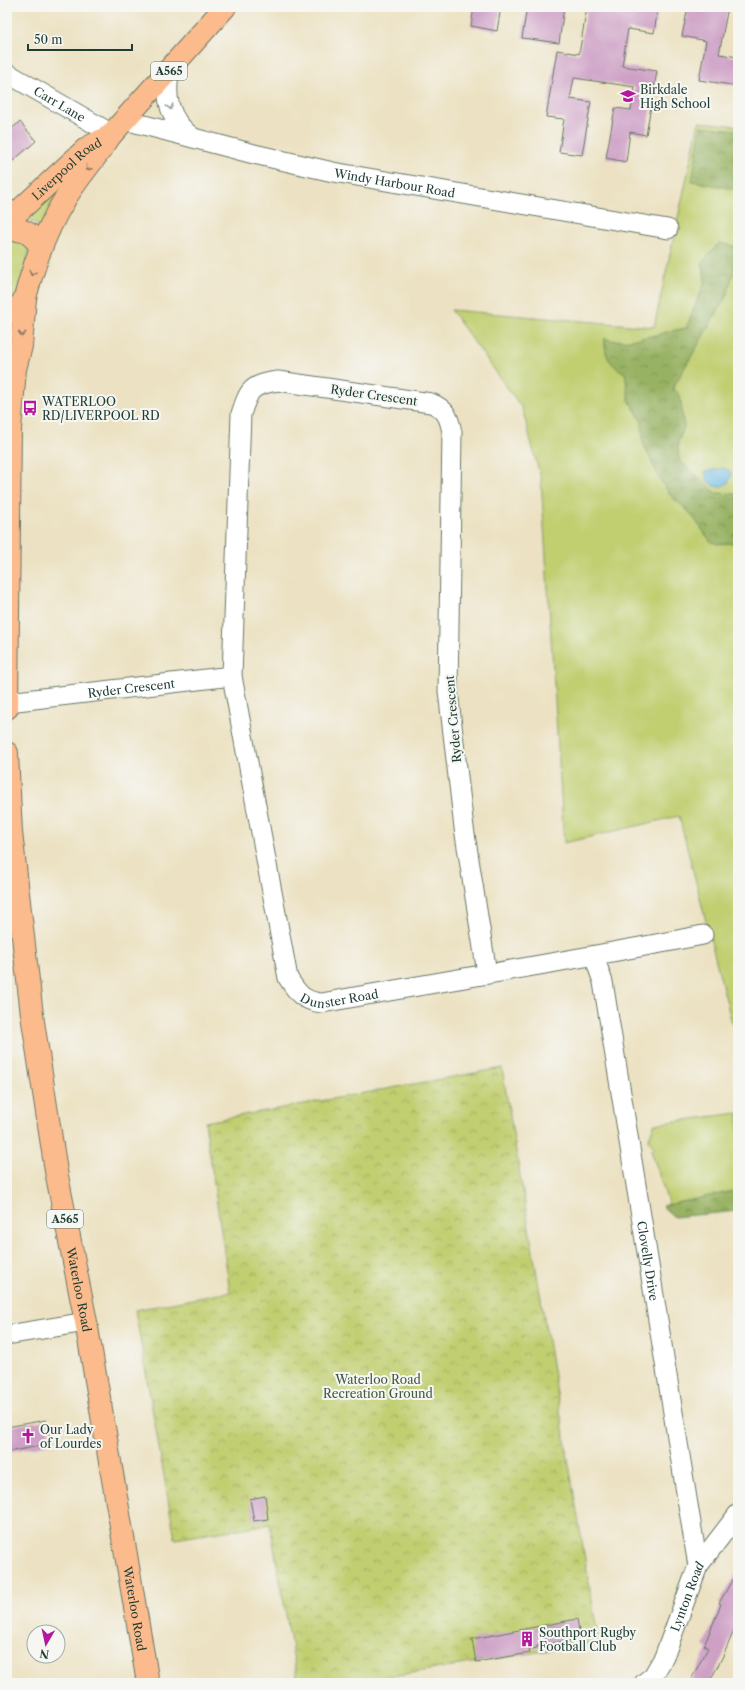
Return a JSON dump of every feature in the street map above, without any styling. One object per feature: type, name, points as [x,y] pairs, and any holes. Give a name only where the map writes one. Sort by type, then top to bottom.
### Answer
[{"type":"highway","name":"Liverpool Road","points":[[41,248],[66,198],[116,130],[225,7]]},
{"type":"highway","name":"Liverpool Road","points":[[7,222],[87,148],[116,130]]},
{"type":"highway","points":[[7,231],[14,229],[23,230],[36,239],[41,248]]},
{"type":"highway","name":"A565","points":[[7,705],[10,429],[15,369],[21,346],[25,298],[41,248]]},
{"type":"highway","points":[[7,313],[21,305],[25,298]]},
{"type":"highway","name":"A565","points":[[7,344],[15,369]]},
{"type":"highway","name":"Waterloo Road","points":[[7,753],[11,832],[32,1016],[56,1171],[86,1322],[148,1683]]},
{"type":"street","points":[[170,70],[167,89],[171,113],[179,125],[192,137]]},
{"type":"street","name":"Carr Lane","points":[[7,73],[116,130]]},
{"type":"street","name":"Windy Harbour Road","points":[[116,130],[192,137],[254,154],[333,172],[668,228]]},
{"type":"street","name":"Ryder Crescent","points":[[7,705],[232,676],[241,414],[248,393],[262,384],[278,381],[431,403],[441,407],[449,418],[452,432],[448,691],[464,828],[487,973]]},
{"type":"street","name":"Dunster Road","points":[[232,676],[288,978],[297,992],[309,1002],[322,1003],[487,973],[594,956],[703,935]]},
{"type":"street","name":"Clovelly Drive","points":[[594,956],[603,982],[698,1566]]},
{"type":"street","points":[[7,1335],[86,1322]]},
{"type":"street","name":"Lynton Road","points":[[644,1683],[653,1676],[664,1657],[698,1566],[738,1514]]},
{"type":"green space","points":[[699,122],[738,126],[738,1047],[679,816],[564,843],[541,479],[522,408],[451,310],[654,327]]},
{"type":"green space","points":[[701,126],[738,130],[738,190],[692,181]]},
{"type":"green space","points":[[73,170],[42,230],[36,223],[18,219]]},
{"type":"green space","points":[[16,240],[30,245],[20,294],[7,302],[7,245]]},
{"type":"green space","points":[[719,243],[738,247],[738,255],[727,295],[673,388],[680,395],[684,427],[678,442],[679,460],[716,493],[738,494],[738,536],[735,543],[717,544],[711,542],[690,513],[671,496],[659,478],[643,443],[642,422],[629,400],[625,373],[611,363],[605,350],[605,338],[622,341],[632,340],[686,328],[705,281],[702,263]]},
{"type":"green space","name":"Waterloo Road Recreation Ground","points":[[502,1068],[599,1642],[350,1683],[298,1683],[270,1524],[175,1539],[135,1310],[230,1292],[205,1122]]},
{"type":"green space","points":[[738,1113],[738,1207],[671,1212],[651,1150],[655,1148],[648,1141],[654,1124]]},
{"type":"green space","points":[[738,1190],[738,1211],[674,1217],[662,1206]]},
{"type":"water","points":[[724,468],[732,474],[728,483],[716,486],[710,483],[705,472]]},
{"type":"building","points":[[474,7],[501,7],[497,31],[471,26]]},
{"type":"building","points":[[527,7],[564,7],[559,43],[522,38]]},
{"type":"building","points":[[587,7],[658,7],[654,33],[628,29],[622,66],[657,71],[646,135],[630,132],[626,162],[606,158],[615,108],[631,110],[635,87],[574,78],[570,99],[591,102],[582,155],[559,152],[564,119],[546,117],[557,50],[579,54]]},
{"type":"building","points":[[688,7],[728,7],[719,54],[738,57],[738,86],[699,80],[706,41],[682,36]]},
{"type":"building","points":[[20,122],[36,141],[7,166],[7,132]]},
{"type":"building","name":"Our Lady of Lourdes","points":[[46,1420],[51,1444],[7,1452],[7,1427]]},
{"type":"building","points":[[265,1496],[268,1519],[254,1521],[250,1499]]},
{"type":"building","points":[[738,1570],[738,1621],[724,1654],[709,1683],[689,1683],[708,1648],[704,1646],[721,1604],[719,1603]]},
{"type":"building","name":"Southport Rugby Football Club","points":[[577,1619],[581,1641],[571,1643],[571,1640],[537,1646],[537,1648],[529,1649],[530,1653],[476,1662],[472,1639]]},
{"type":"place","name":"Birkdale High School","points":[[628,96]]},
{"type":"place","name":"WATERLOO RD/LIVERPOOL RD","points":[[30,408]]},
{"type":"place","name":"Our Lady of Lourdes","points":[[28,1436]]},
{"type":"place","name":"Southport Rugby Football Club","points":[[527,1639]]}]
